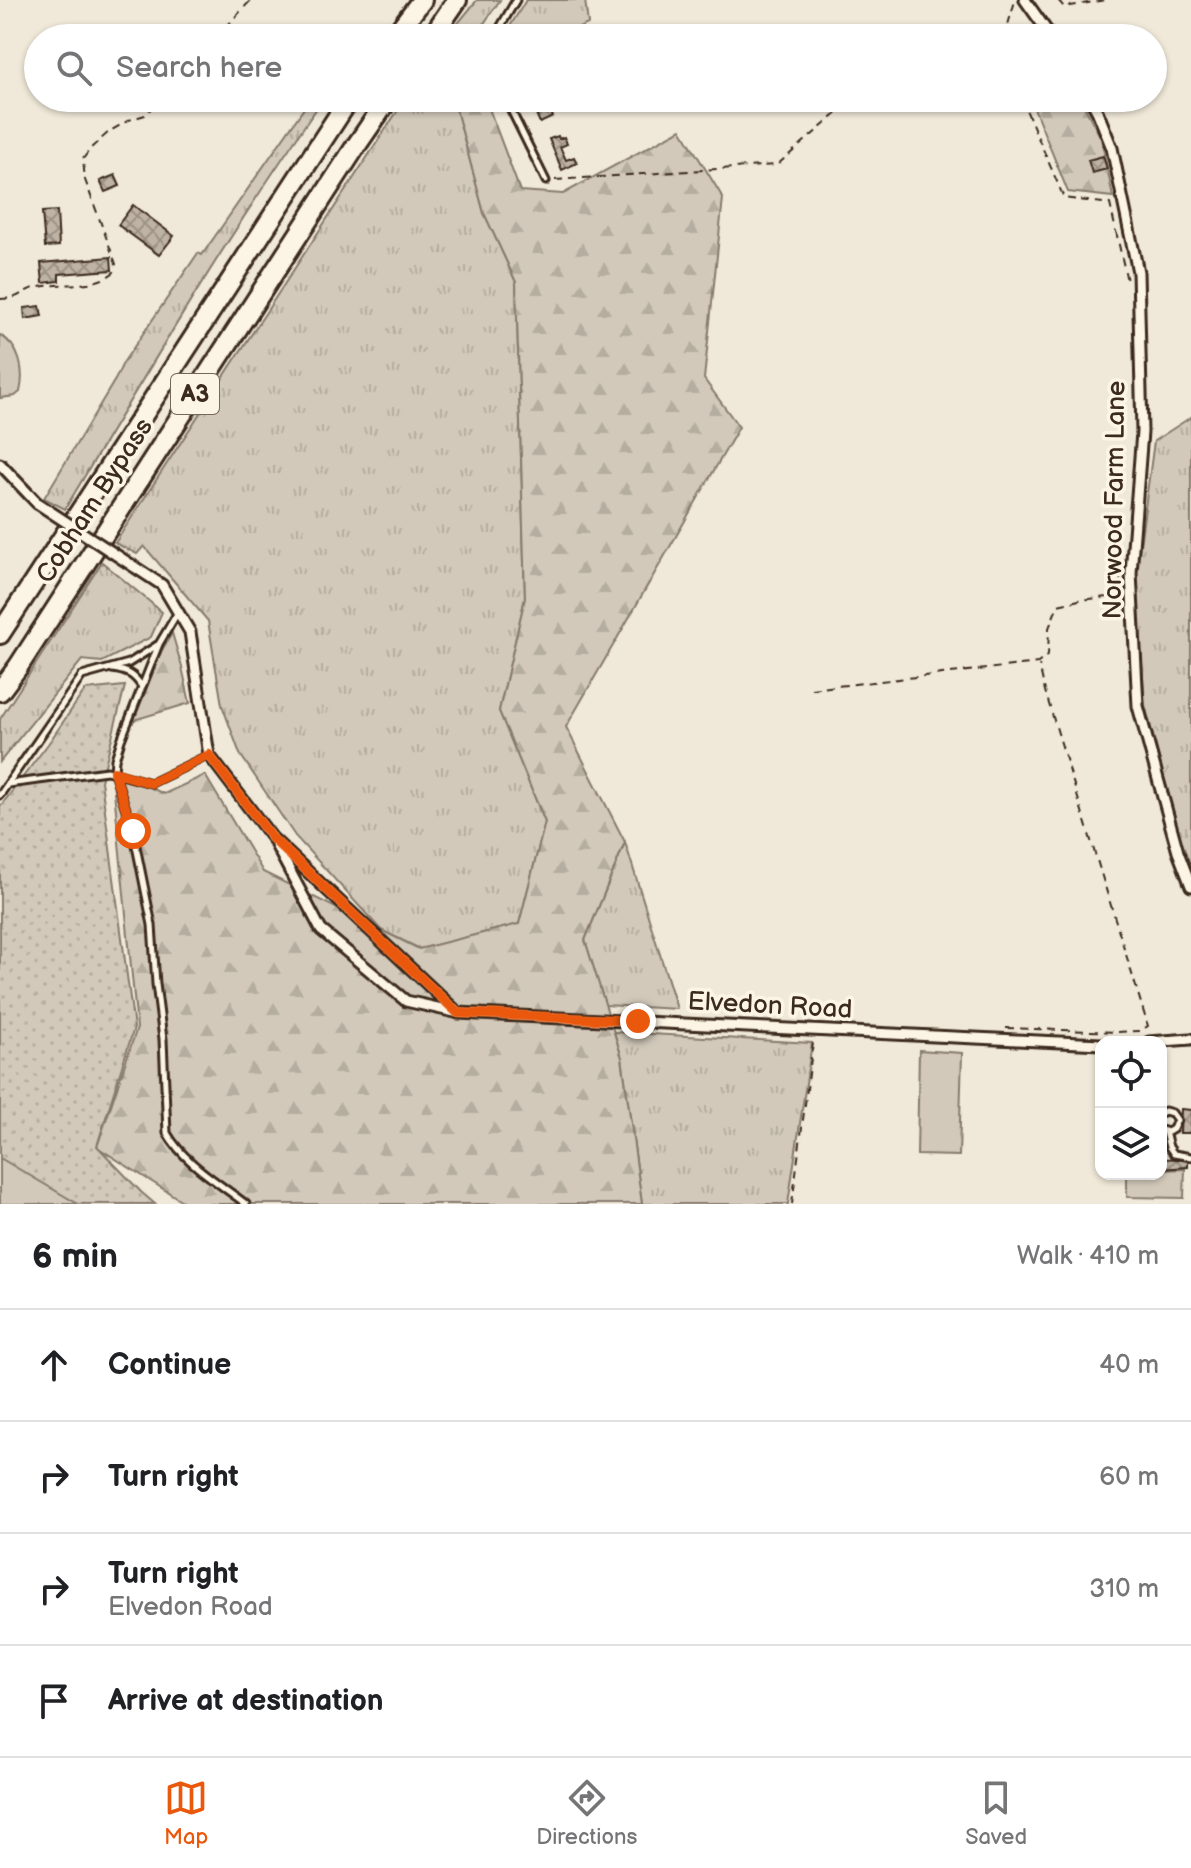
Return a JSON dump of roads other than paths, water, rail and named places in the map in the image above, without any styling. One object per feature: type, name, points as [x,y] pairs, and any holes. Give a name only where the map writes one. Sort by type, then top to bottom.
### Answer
[{"type":"highway","points":[[404,24],[422,0]]},
{"type":"highway","points":[[441,24],[457,0]]},
{"type":"highway","name":"Cobham Bypass","points":[[0,634],[341,112]]},
{"type":"highway","name":"Cobham Bypass","points":[[0,691],[380,112]]},
{"type":"street","points":[[1025,0],[1042,24]]},
{"type":"street","name":"Norwood Farm Lane","points":[[1097,112],[1112,148],[1138,272],[1142,432],[1131,573],[1138,706],[1178,852],[1191,886]]},
{"type":"street","points":[[0,464],[37,503],[162,585],[190,632],[209,755],[272,838],[458,1013]]},
{"type":"street","name":"Elvedon Road","points":[[272,838],[321,930],[406,1001],[458,1013],[1095,1044]]},
{"type":"street","points":[[1167,1041],[1191,1039]]},
{"type":"lane","points":[[501,24],[516,0]]},
{"type":"lane","points":[[512,112],[546,181]]},
{"type":"lane","points":[[178,612],[159,644],[118,749],[114,772],[133,831],[152,925],[163,1039],[167,1133],[188,1158],[246,1204]]},
{"type":"lane","points":[[0,795],[82,676],[129,663],[159,644]]},
{"type":"lane","points":[[107,669],[126,671],[137,678],[142,687]]},
{"type":"lane","points":[[8,784],[107,771],[151,783],[209,755]]},
{"type":"lane","points":[[1167,1112],[1177,1120],[1173,1129],[1167,1130]]},
{"type":"lane","points":[[1167,1142],[1174,1154],[1191,1157]]}]
